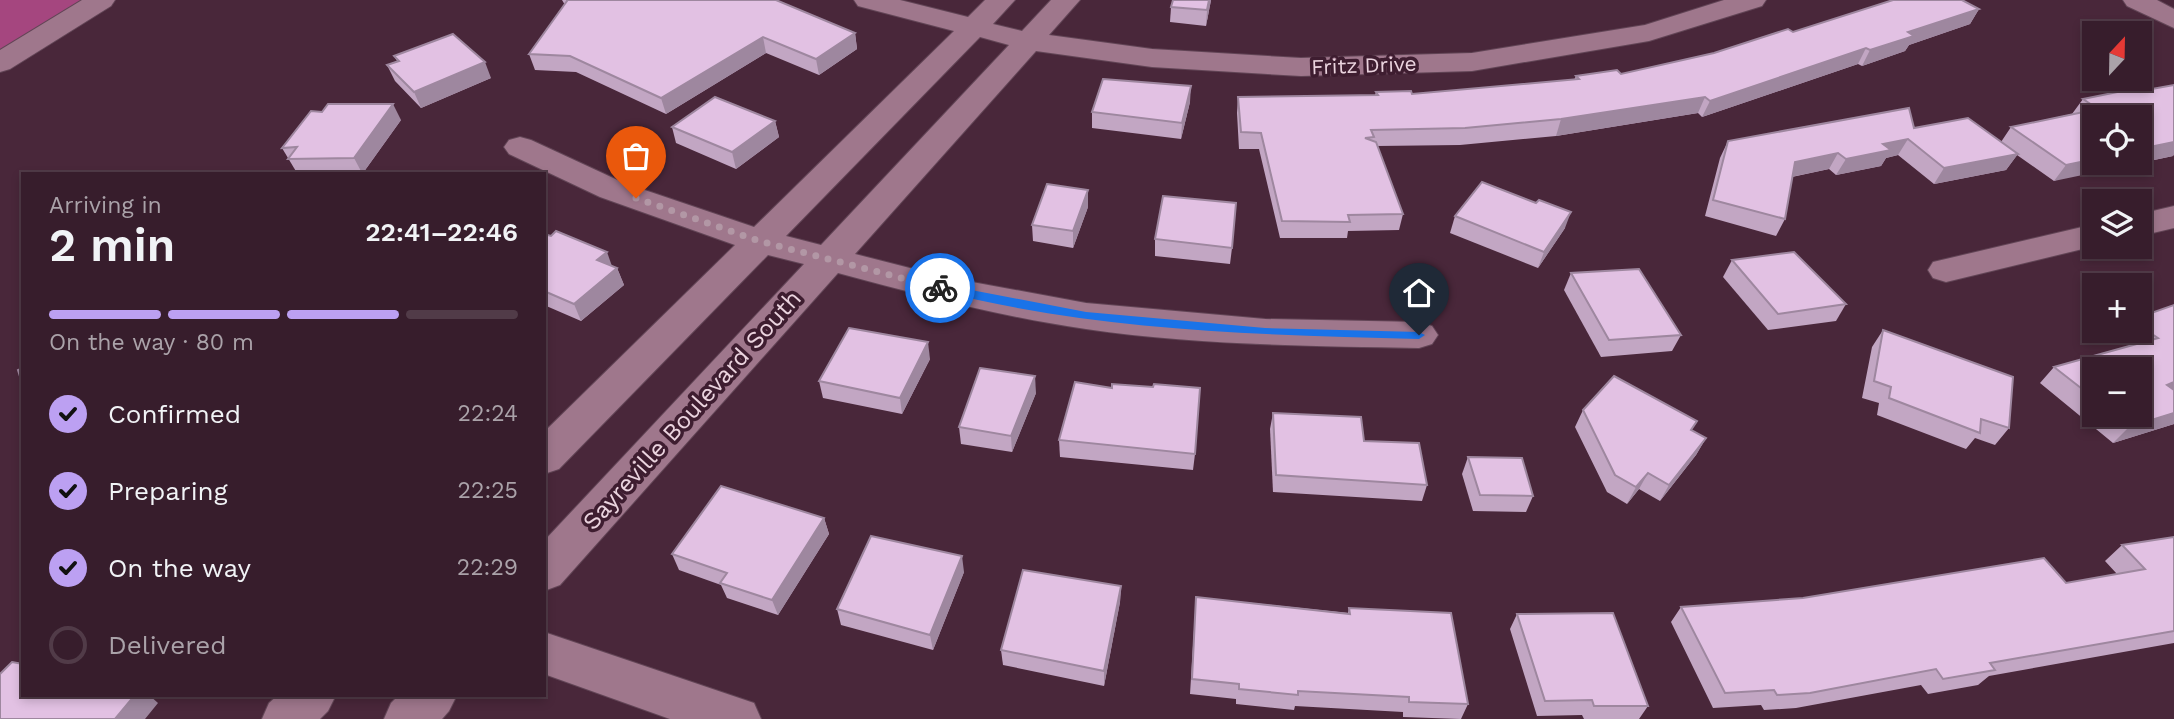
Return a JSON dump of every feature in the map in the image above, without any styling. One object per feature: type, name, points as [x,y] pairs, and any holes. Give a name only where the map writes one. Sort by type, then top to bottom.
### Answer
[{"type":"street","points":[[0,63],[100,0]]},
{"type":"street","name":"Fritz Drive","points":[[868,0],[1027,41],[1152,58],[1301,67],[1472,62],[1650,33],[1752,0]]},
{"type":"street","points":[[546,456],[1001,0]]},
{"type":"street","name":"Sayreville Boulevard South","points":[[546,570],[1066,0]]},
{"type":"street","points":[[2137,0],[2174,20]]},
{"type":"street","points":[[520,147],[612,190],[759,241],[945,289],[1086,316],[1265,332],[1419,335]]},
{"type":"street","points":[[2152,222],[2174,217]]},
{"type":"street","points":[[1946,270],[2082,238]]},
{"type":"street","points":[[546,654],[736,719]]},
{"type":"street","points":[[287,719],[309,697]]},
{"type":"street","points":[[409,719],[430,697]]},
{"type":"shaded area","points":[[0,0],[101,0],[0,63]]},
{"type":"building","points":[[567,0],[776,0],[855,33],[816,59],[763,37],[661,98],[570,56],[529,54]]},
{"type":"building","points":[[1173,0],[1209,0],[1207,10],[1171,7]]},
{"type":"building","points":[[1893,0],[1962,0],[1979,9],[1908,32],[1914,36],[1870,50],[1866,48],[1710,101],[1705,97],[1561,119],[1465,128],[1371,130],[1374,137],[1365,138],[1376,142],[1403,214],[1348,215],[1350,222],[1282,221],[1261,133],[1241,132],[1238,97],[1378,95],[1376,92],[1411,91],[1412,94],[1579,79],[1576,76],[1617,70],[1621,74],[1714,53],[1788,29],[1793,32]]},
{"type":"building","points":[[453,34],[485,62],[414,92],[387,65],[399,61],[394,56]]},
{"type":"building","points":[[1103,79],[1191,86],[1182,123],[1092,112]]},
{"type":"building","points":[[2174,85],[2174,142],[2152,147],[2152,105],[2092,105],[2083,99],[2122,91]]},
{"type":"building","points":[[715,97],[775,121],[732,152],[672,127]]},
{"type":"building","points":[[328,104],[393,104],[354,158],[288,159],[297,147],[282,148],[311,111],[322,112]]},
{"type":"building","points":[[1909,108],[1914,128],[1968,118],[2018,154],[1944,168],[1908,139],[1883,144],[1891,150],[1846,159],[1838,153],[1795,162],[1785,219],[1713,200],[1728,141]]},
{"type":"building","points":[[2082,112],[2082,162],[2066,165],[2011,127]]},
{"type":"building","points":[[1482,182],[1536,203],[1539,200],[1571,212],[1544,252],[1455,216]]},
{"type":"building","points":[[1047,184],[1088,190],[1073,231],[1032,225]]},
{"type":"building","points":[[1163,196],[1236,203],[1232,248],[1155,239]]},
{"type":"building","points":[[556,231],[607,252],[597,260],[617,268],[574,304],[546,292],[546,235],[551,236]]},
{"type":"building","points":[[1794,252],[1846,304],[1778,314],[1732,260]]},
{"type":"building","points":[[1639,269],[1681,335],[1609,340],[1571,273]]},
{"type":"building","points":[[2174,305],[2174,382],[2167,385],[2174,390],[2174,413],[2152,420],[2152,357],[2090,357],[2140,343],[2152,343],[2152,340],[2158,338],[2152,334],[2152,313]]},
{"type":"building","points":[[849,328],[928,342],[900,398],[819,381]]},
{"type":"building","points":[[1883,330],[2013,377],[2009,428],[1981,419],[1980,433],[1889,398],[1891,387],[1874,381]]},
{"type":"building","points":[[2082,359],[2082,389],[2054,367]]},
{"type":"building","points":[[980,368],[1035,376],[1011,436],[959,427]]},
{"type":"building","points":[[1614,376],[1697,421],[1691,430],[1706,438],[1669,485],[1648,473],[1636,487],[1615,475],[1583,410]]},
{"type":"building","points":[[1075,382],[1112,388],[1112,384],[1153,387],[1154,384],[1200,388],[1195,454],[1059,440]]},
{"type":"building","points":[[1273,413],[1361,417],[1364,441],[1419,443],[1427,485],[1276,475]]},
{"type":"building","points":[[1468,457],[1522,458],[1533,496],[1480,495]]},
{"type":"building","points":[[721,486],[824,518],[772,600],[720,583],[727,573],[672,554]]},
{"type":"building","points":[[871,536],[962,556],[930,635],[837,609]]},
{"type":"building","points":[[2174,537],[2174,631],[1990,663],[1995,670],[1943,679],[1936,669],[1810,693],[1777,695],[1774,690],[1725,693],[1681,607],[1803,598],[2044,558],[2066,583],[2145,569],[2122,545]]},
{"type":"building","points":[[1023,570],[1121,586],[1104,671],[1001,650]]},
{"type":"building","points":[[1196,597],[1350,614],[1349,608],[1451,613],[1468,704],[1409,702],[1409,697],[1298,691],[1298,695],[1239,689],[1239,684],[1192,679]]},
{"type":"building","points":[[1613,613],[1648,706],[1594,706],[1592,700],[1545,701],[1517,614]]},
{"type":"building","points":[[12,662],[21,664],[21,697],[133,697],[115,719],[0,719],[0,674]]},
{"type":"way so far","points":[[636,198],[759,241],[940,288]]},
{"type":"route","points":[[940,288],[1086,316],[1265,332],[1419,335]]}]
